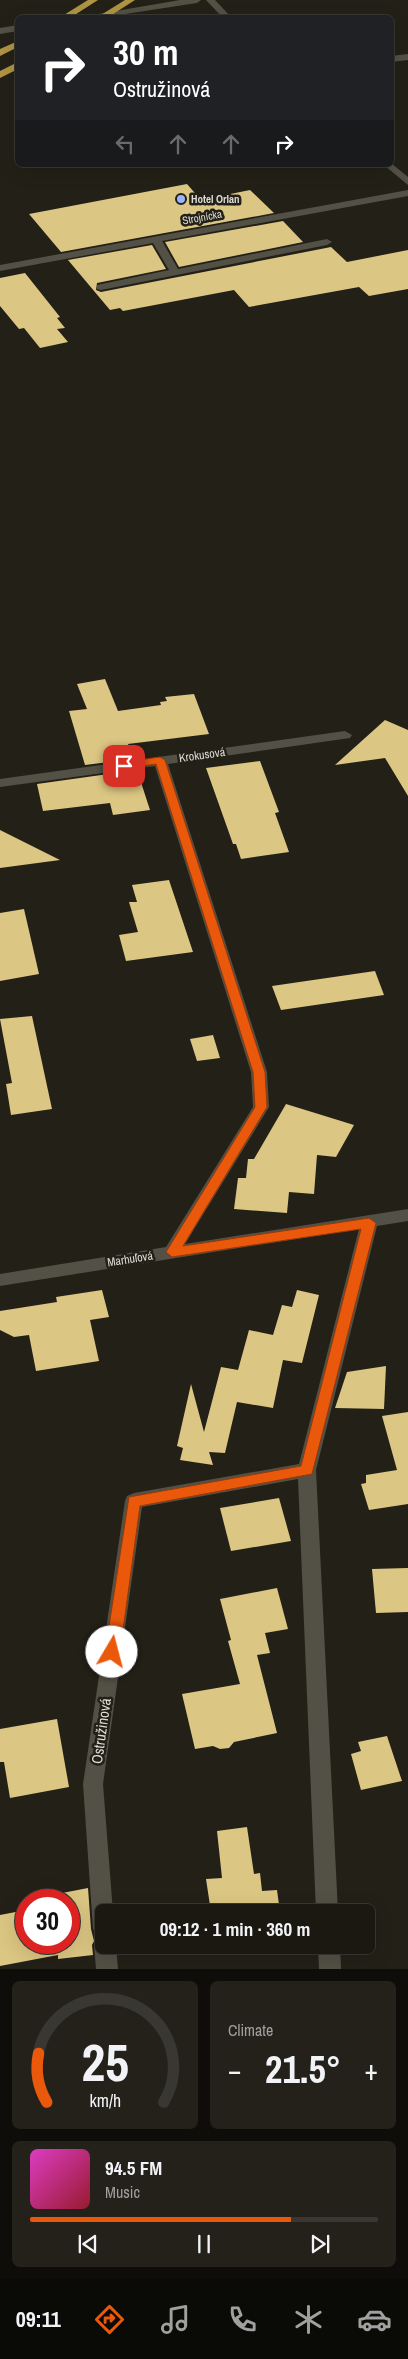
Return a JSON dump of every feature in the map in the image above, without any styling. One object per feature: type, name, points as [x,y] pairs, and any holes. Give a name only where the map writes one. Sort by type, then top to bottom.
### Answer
[{"type":"highway","points":[[68,15],[94,0]]},
{"type":"highway","points":[[105,15],[131,0]]},
{"type":"highway","points":[[0,53],[15,45]]},
{"type":"highway","points":[[0,75],[15,66]]},
{"type":"street","points":[[99,15],[197,0]]},
{"type":"street","points":[[210,0],[225,15]]},
{"type":"street","points":[[0,30],[15,28]]},
{"type":"street","points":[[394,59],[408,57]]},
{"type":"street","points":[[391,167],[408,182]]},
{"type":"street","name":"Strojnícka","points":[[0,268],[408,193]]},
{"type":"street","points":[[155,238],[175,272]]},
{"type":"street","points":[[101,287],[327,242]]},
{"type":"street","name":"Krokusová","points":[[0,783],[345,735]]},
{"type":"street","points":[[160,760],[259,1072],[261,1107],[172,1252]]},
{"type":"street","name":"Marhuľová","points":[[0,1280],[369,1223],[408,1215]]},
{"type":"street","points":[[327,1904],[307,1470],[369,1223]]},
{"type":"street","name":"Ostružinová","points":[[102,1904],[93,1784],[134,1501],[307,1470]]},
{"type":"street","points":[[106,1954],[107,1969]]},
{"type":"street","points":[[329,1954],[330,1969]]},
{"type":"building","points":[[187,184],[201,200],[250,190],[274,213],[61,252],[29,214]]},
{"type":"building","points":[[283,221],[303,242],[179,267],[165,242]]},
{"type":"building","points":[[152,245],[166,269],[97,283],[96,290],[101,292],[331,247],[347,262],[408,250],[408,289],[369,296],[359,287],[249,307],[234,290],[123,311],[120,308],[110,310],[68,260]]},
{"type":"building","points":[[25,273],[60,317],[57,318],[65,328],[57,329],[68,342],[40,348],[24,328],[19,329],[0,306],[0,278]]},
{"type":"building","points":[[105,679],[118,711],[161,705],[160,702],[167,701],[165,697],[194,694],[209,734],[128,744],[133,759],[85,765],[69,711],[87,709],[77,684]]},
{"type":"building","points":[[385,720],[408,730],[408,796],[385,758],[335,765]]},
{"type":"building","points":[[260,761],[279,812],[275,813],[289,852],[241,859],[236,844],[233,844],[206,768]]},
{"type":"building","points":[[137,770],[150,810],[113,815],[110,803],[43,811],[37,784]]},
{"type":"building","points":[[0,830],[60,860],[0,868]]},
{"type":"building","points":[[169,880],[193,952],[126,961],[119,935],[138,932],[129,902],[137,902],[132,885]]},
{"type":"building","points":[[24,909],[39,974],[0,981],[0,913]]},
{"type":"building","points":[[375,971],[384,995],[281,1010],[272,986]]},
{"type":"building","points":[[32,1016],[52,1109],[11,1115],[6,1084],[12,1083],[0,1019]]},
{"type":"building","points":[[213,1035],[220,1058],[197,1061],[190,1039]]},
{"type":"building","points":[[286,1104],[354,1125],[336,1157],[317,1155],[314,1194],[289,1192],[287,1213],[234,1209],[238,1178],[246,1178],[248,1159],[254,1159]]},
{"type":"building","points":[[102,1290],[109,1317],[90,1320],[99,1361],[36,1371],[29,1335],[14,1337],[0,1330],[0,1311],[57,1302],[56,1297]]},
{"type":"building","points":[[297,1290],[319,1295],[302,1363],[283,1360],[273,1408],[237,1402],[225,1453],[209,1452],[213,1465],[180,1460],[183,1448],[177,1446],[191,1384],[204,1432],[221,1367],[238,1370],[249,1330],[273,1335],[282,1305],[292,1307]]},
{"type":"building","points":[[386,1366],[384,1409],[335,1408],[347,1372]]},
{"type":"building","points":[[408,1412],[408,1504],[369,1510],[361,1484],[366,1483],[366,1475],[397,1470],[382,1416]]},
{"type":"building","points":[[279,1498],[291,1541],[231,1551],[220,1508]]},
{"type":"building","points":[[408,1568],[408,1612],[376,1613],[372,1569]]},
{"type":"building","points":[[277,1588],[288,1629],[265,1633],[270,1653],[257,1655],[277,1733],[234,1742],[229,1748],[220,1749],[213,1746],[195,1749],[182,1694],[240,1684],[228,1641],[231,1640],[220,1599]]},
{"type":"building","points":[[57,1719],[69,1787],[10,1798],[4,1762],[0,1762],[0,1729]]},
{"type":"building","points":[[387,1736],[402,1781],[361,1790],[351,1754],[361,1751],[358,1742]]},
{"type":"building","points":[[247,1827],[254,1874],[260,1873],[262,1891],[277,1890],[279,1904],[210,1904],[206,1879],[222,1878],[217,1831]]},
{"type":"building","points":[[88,1888],[91,1929],[94,1941],[92,1945],[93,1955],[58,1959],[58,1955],[0,1966],[0,1915],[15,1912],[15,1954],[80,1954],[80,1890]]},
{"type":"place","name":"Hotel Orlan","points":[[181,199]]},
{"type":"route","points":[[112,1652],[134,1501],[307,1470],[369,1223],[172,1252],[261,1107],[259,1072],[160,760],[124,766]]}]
